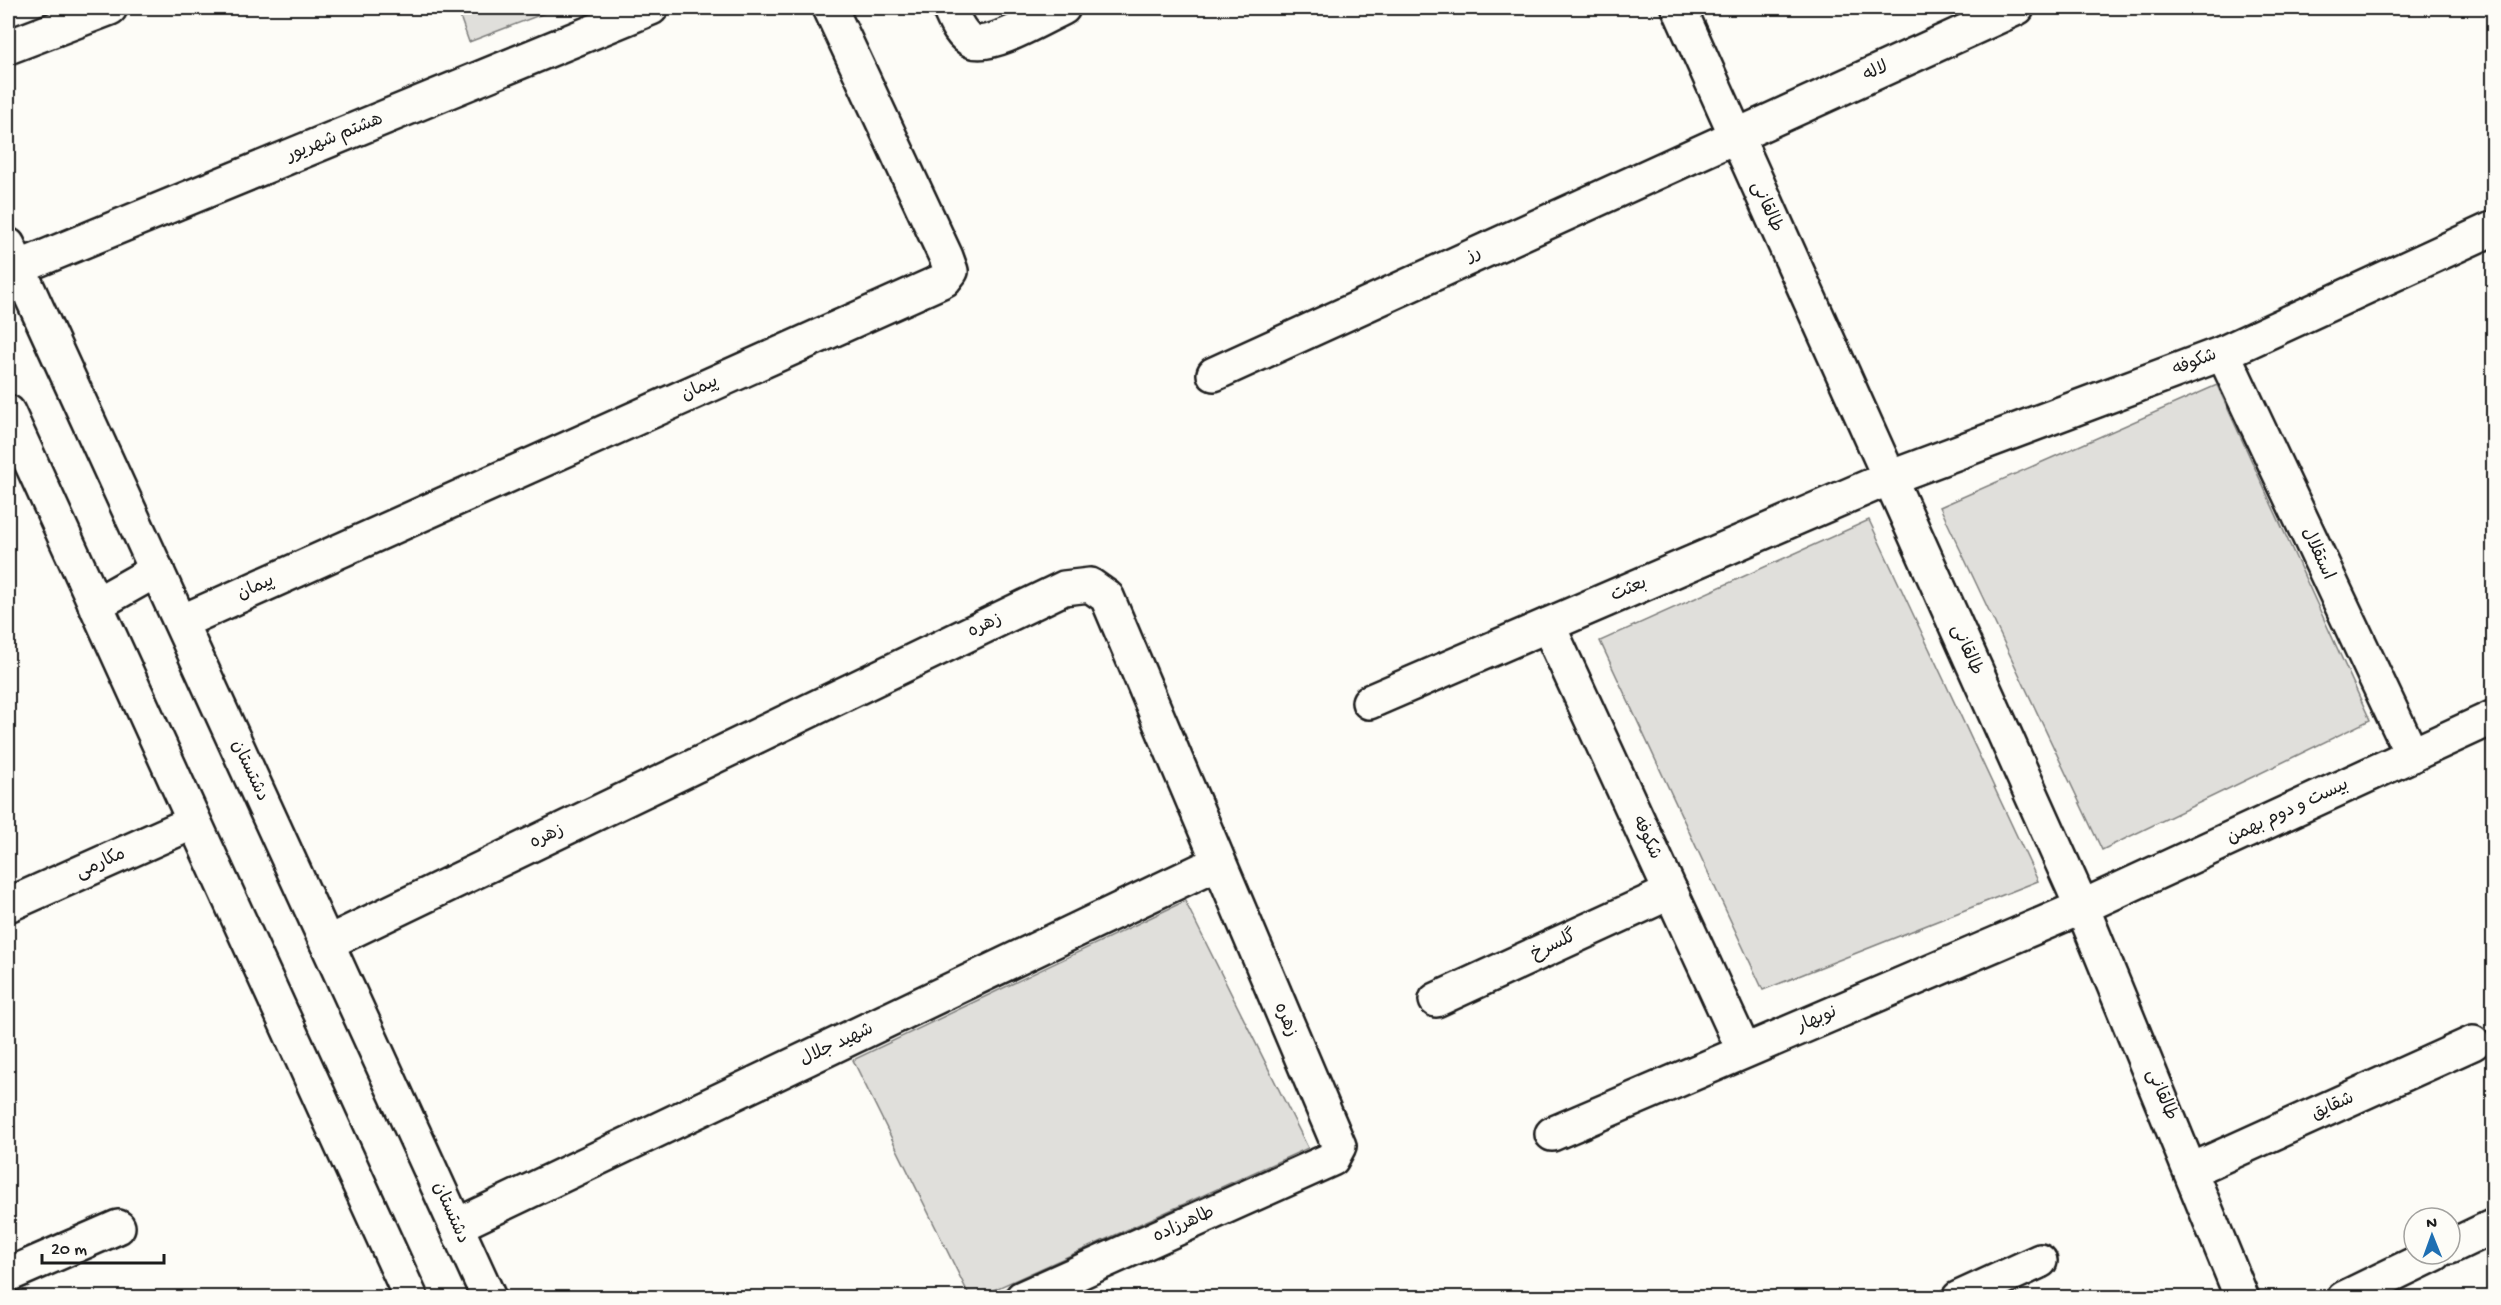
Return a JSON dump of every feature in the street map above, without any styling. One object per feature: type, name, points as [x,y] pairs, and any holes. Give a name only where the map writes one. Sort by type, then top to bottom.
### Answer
[{"type":"street","points":[[8,47],[110,8]]},
{"type":"street","name":"هشتم شهریور","points":[[13,257],[651,8]]},
{"type":"street","name":"پیمان","points":[[181,622],[944,280],[951,271],[946,257],[830,8]]},
{"type":"street","points":[[949,8],[957,27],[971,40],[987,43],[1063,8]]},
{"type":"street","name":"طالقانی","points":[[1679,8],[1734,136],[2082,907],[2192,1170],[2242,1298]]},
{"type":"street","name":"لاله","points":[[1734,136],[2017,8]]},
{"type":"street","name":"رز","points":[[1214,374],[1734,136]]},
{"type":"street","name":"شکوفه","points":[[1889,478],[2223,353],[2493,228]]},
{"type":"street","name":"دشتستان","points":[[13,257],[489,1298]]},
{"type":"street","name":"استقلال","points":[[2223,353],[2412,756]]},
{"type":"street","points":[[8,412],[411,1298]]},
{"type":"street","name":"بعثت","points":[[1369,702],[1889,478]]},
{"type":"street","points":[[95,605],[157,570]]},
{"type":"street","name":"زهره","points":[[327,943],[1064,588],[1090,585],[1107,597],[1217,863],[1339,1146]]},
{"type":"street","name":"شکوفه","points":[[1548,625],[1744,1051]]},
{"type":"street","name":"بیست و دوم بهمن","points":[[2082,907],[2493,717]]},
{"type":"street","name":"مکارمی","points":[[8,905],[194,822]]},
{"type":"street","name":"شهید جلال","points":[[456,1226],[1217,863]]},
{"type":"street","name":"گلسرخ","points":[[1436,1000],[1671,892]]},
{"type":"street","name":"نوبهار","points":[[1552,1134],[2082,907]]},
{"type":"street","name":"شقایق","points":[[2192,1170],[2474,1043]]},
{"type":"street","name":"طاهرزاده","points":[[1022,1298],[1332,1159],[1339,1146]]},
{"type":"street","points":[[2462,1241],[2493,1226]]},
{"type":"street","points":[[8,1275],[118,1227]]},
{"type":"street","points":[[1959,1298],[2040,1262]]},
{"type":"street","points":[[2344,1298],[2410,1266]]},
{"type":"shaded area","points":[[457,8],[558,8],[469,42]]},
{"type":"shaded area","points":[[2217,385],[2370,720],[2102,850],[1940,507]]},
{"type":"shaded area","points":[[1869,520],[2038,881],[1763,990],[1600,641]]},
{"type":"shaded area","points":[[1185,901],[1308,1148],[978,1297],[970,1297],[853,1060]]}]
